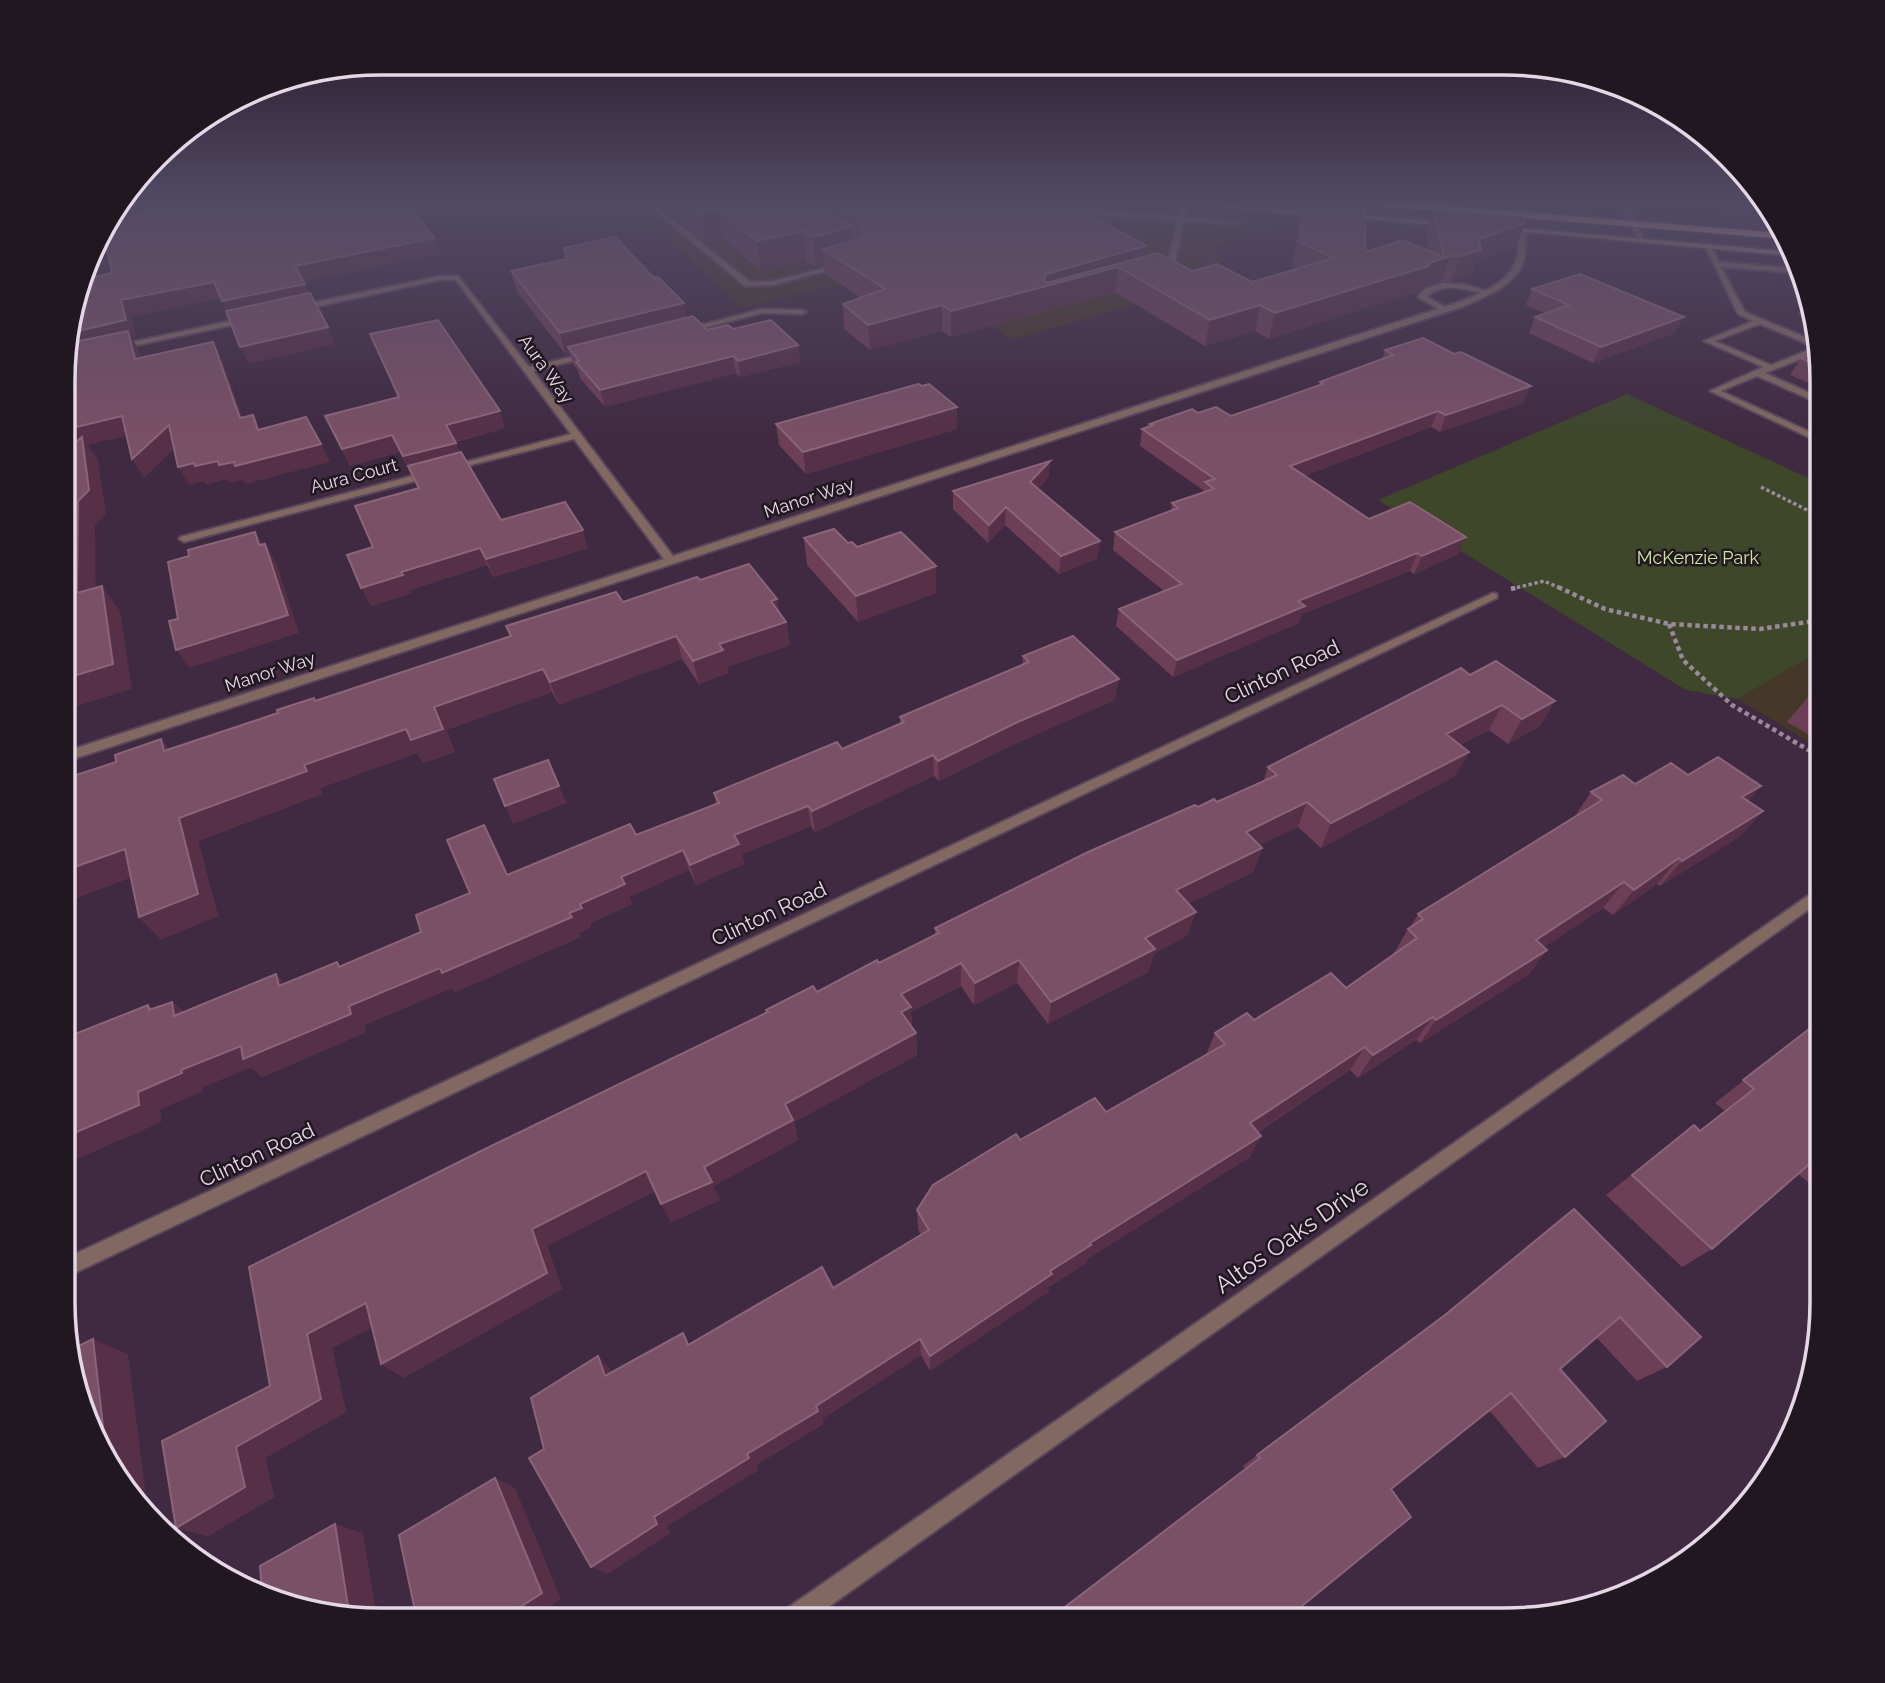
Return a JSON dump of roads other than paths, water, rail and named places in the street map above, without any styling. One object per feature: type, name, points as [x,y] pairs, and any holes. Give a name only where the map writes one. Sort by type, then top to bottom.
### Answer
[{"type":"street","name":"Aura Way","points":[[283,311],[428,281]]},
{"type":"street","name":"Aura Way","points":[[460,281],[574,436],[671,561]]},
{"type":"street","points":[[744,281],[748,284],[783,281]]},
{"type":"street","name":"Manor Way","points":[[75,753],[1444,310],[1480,297],[1505,281]]},
{"type":"street","points":[[1725,281],[1742,314],[1807,342]]},
{"type":"street","points":[[1444,310],[1422,297],[1425,292],[1443,286],[1486,292]]},
{"type":"street","points":[[672,334],[762,312],[802,312]]},
{"type":"street","points":[[109,348],[257,317]]},
{"type":"street","points":[[1759,322],[1708,341],[1772,368]]},
{"type":"street","points":[[1808,352],[1714,391],[1810,435]]},
{"type":"street","points":[[528,370],[595,353]]},
{"type":"street","points":[[1757,373],[1810,396]]},
{"type":"street","name":"Aura Court","points":[[184,540],[574,436]]},
{"type":"street","name":"Clinton Road","points":[[75,1264],[1493,596]]},
{"type":"street","name":"Altos Oaks Drive","points":[[807,1608],[1810,900]]},
{"type":"park label","name":"McKenzie Park","points":[[1698,558]]}]
